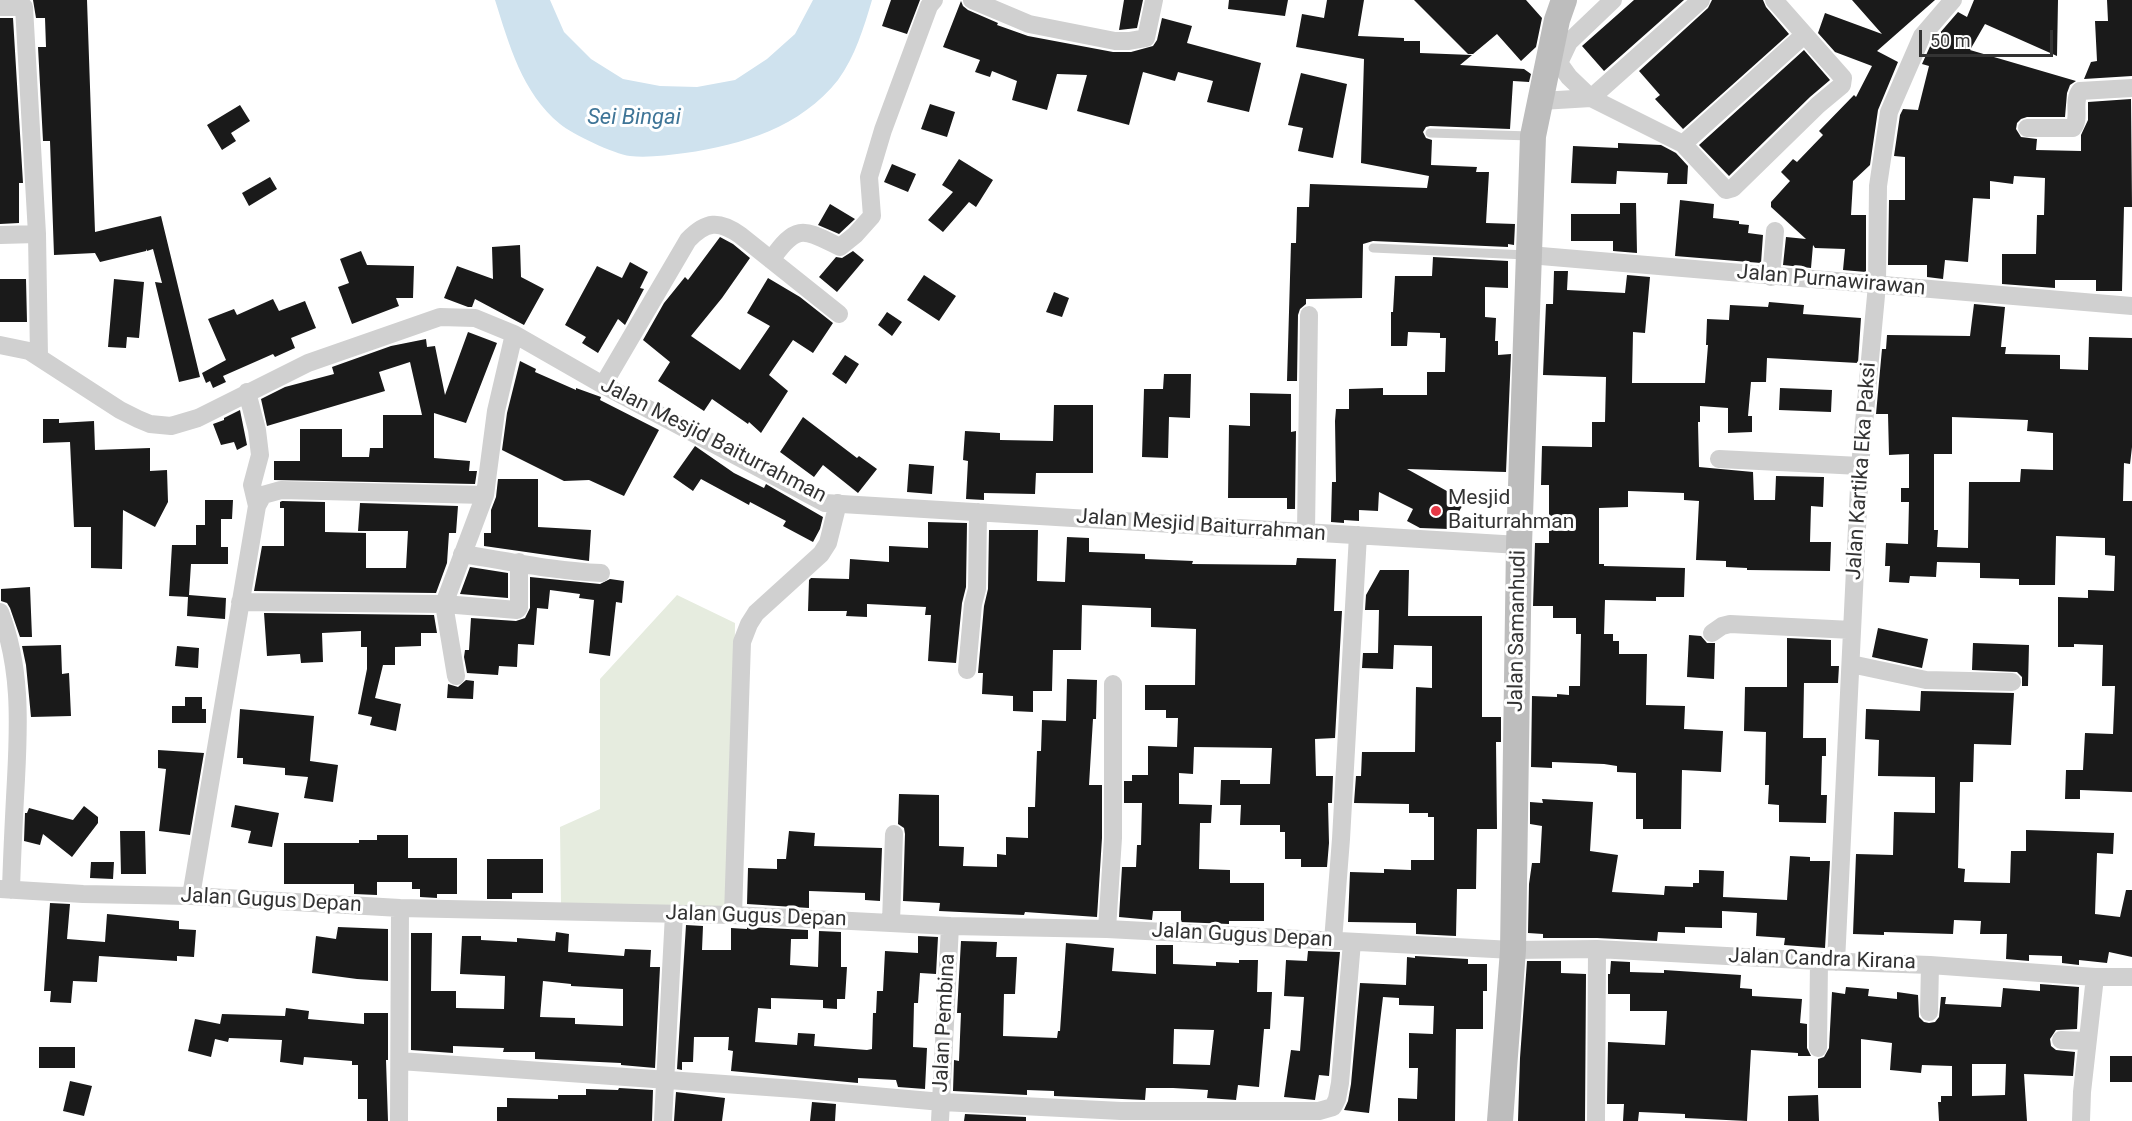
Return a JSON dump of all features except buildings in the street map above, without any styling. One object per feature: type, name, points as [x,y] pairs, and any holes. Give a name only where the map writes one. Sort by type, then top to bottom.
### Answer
[{"type":"street","points":[[771,260],[782,243],[794,233],[809,232],[840,247],[855,236],[872,216],[869,177],[883,130],[929,6],[934,0]]},
{"type":"street","points":[[972,0],[1029,24],[1115,41],[1146,38],[1154,0]]},
{"type":"street","points":[[1613,0],[1569,42],[1559,63],[1569,77],[1591,98],[1683,144],[1726,190],[1733,188],[1818,105],[1842,85],[1842,78],[1774,0]]},
{"type":"street","points":[[1541,101],[1591,98],[1701,0]]},
{"type":"street","name":"Jalan Kartika Eka Paksi","points":[[1818,1048],[1851,664],[1860,466],[1877,285],[1878,186],[1889,112],[1922,36],[1953,0]]},
{"type":"street","points":[[0,7],[24,3],[37,234],[39,357]]},
{"type":"street","points":[[1561,10],[1581,30]]},
{"type":"street","name":"Jalan Samanhudi","points":[[1500,1121],[1513,950],[1520,545],[1533,136],[1561,10]]},
{"type":"street","points":[[1683,144],[1804,35]]},
{"type":"street","points":[[2027,128],[2073,128],[2076,124],[2077,96],[2080,91],[2132,88]]},
{"type":"street","points":[[603,386],[688,240],[698,230],[712,224],[728,226],[839,314]]},
{"type":"street","points":[[1771,277],[1775,231]]},
{"type":"street","points":[[0,235],[37,234]]},
{"type":"street","name":"Jalan Purnawirawan","points":[[1529,255],[2132,306]]},
{"type":"street","points":[[1306,532],[1309,315]]},
{"type":"street","name":"Jalan Mesjid Baiturrahman","points":[[0,345],[30,351],[120,410],[150,424],[171,426],[198,418],[308,363],[440,316],[475,318],[514,334],[603,386],[825,503],[1520,545]]},
{"type":"street","points":[[456,676],[444,604],[485,495],[496,411],[514,334]]},
{"type":"street","points":[[247,392],[257,430],[260,455],[252,485],[257,506]]},
{"type":"street","points":[[1719,459],[1860,466]]},
{"type":"street","points":[[191,896],[257,506],[263,495],[281,490],[485,495]]},
{"type":"street","points":[[733,915],[742,642],[756,613],[820,554],[828,543],[838,503]]},
{"type":"street","points":[[967,670],[973,604],[977,589],[978,512]]},
{"type":"street","points":[[1333,941],[1342,827],[1358,535]]},
{"type":"street","points":[[462,554],[519,562],[531,567],[601,573]]},
{"type":"street","points":[[240,602],[444,604],[517,610],[520,597],[519,562]]},
{"type":"street","points":[[0,612],[10,636],[17,690],[17,750],[5,890]]},
{"type":"street","points":[[1712,633],[1730,624],[1852,630]]},
{"type":"street","points":[[1851,664],[1926,680],[2012,682]]},
{"type":"street","points":[[1107,929],[1113,838],[1113,684]]},
{"type":"street","points":[[891,922],[894,834]]},
{"type":"street","name":"Jalan Gugus Depan","points":[[5,890],[191,896],[400,908],[733,915],[950,926],[1107,929],[1513,950]]},
{"type":"street","points":[[399,1121],[400,908]]},
{"type":"street","points":[[663,1121],[674,914]]},
{"type":"street","name":"Jalan Pembina","points":[[940,1121],[950,926]]},
{"type":"street","points":[[400,1061],[795,1089],[942,1102],[1121,1111],[1327,1110],[1333,1107],[1337,1099],[1340,1083],[1353,942]]},
{"type":"street","name":"Jalan Candra Kirana","points":[[1513,950],[1597,950],[1827,962],[1930,964],[2095,977],[2132,977]]},
{"type":"street","points":[[1596,1121],[1597,950]]},
{"type":"street","points":[[1929,1012],[1930,964]]},
{"type":"street","points":[[2081,1121],[2095,977]]},
{"type":"street","points":[[2061,1040],[2087,1041]]},
{"type":"lane","points":[[1430,133],[1533,136]]},
{"type":"lane","points":[[1373,248],[1529,255]]},
{"type":"shaded area","points":[[677,595],[735,623],[732,910],[561,906],[560,827],[600,809],[600,679]]},
{"type":"water","name":"Sei Bingai","points":[[495,0],[550,0],[564,32],[591,59],[623,79],[660,86],[697,87],[735,80],[767,59],[795,34],[813,0],[872,0],[858,42],[844,71],[823,96],[806,110],[788,122],[749,139],[685,153],[644,157],[614,152],[594,143],[566,128],[547,112],[526,83],[518,67]]},
{"type":"place","name":"Mesjid Baiturrahman","points":[[1436,511]]}]
